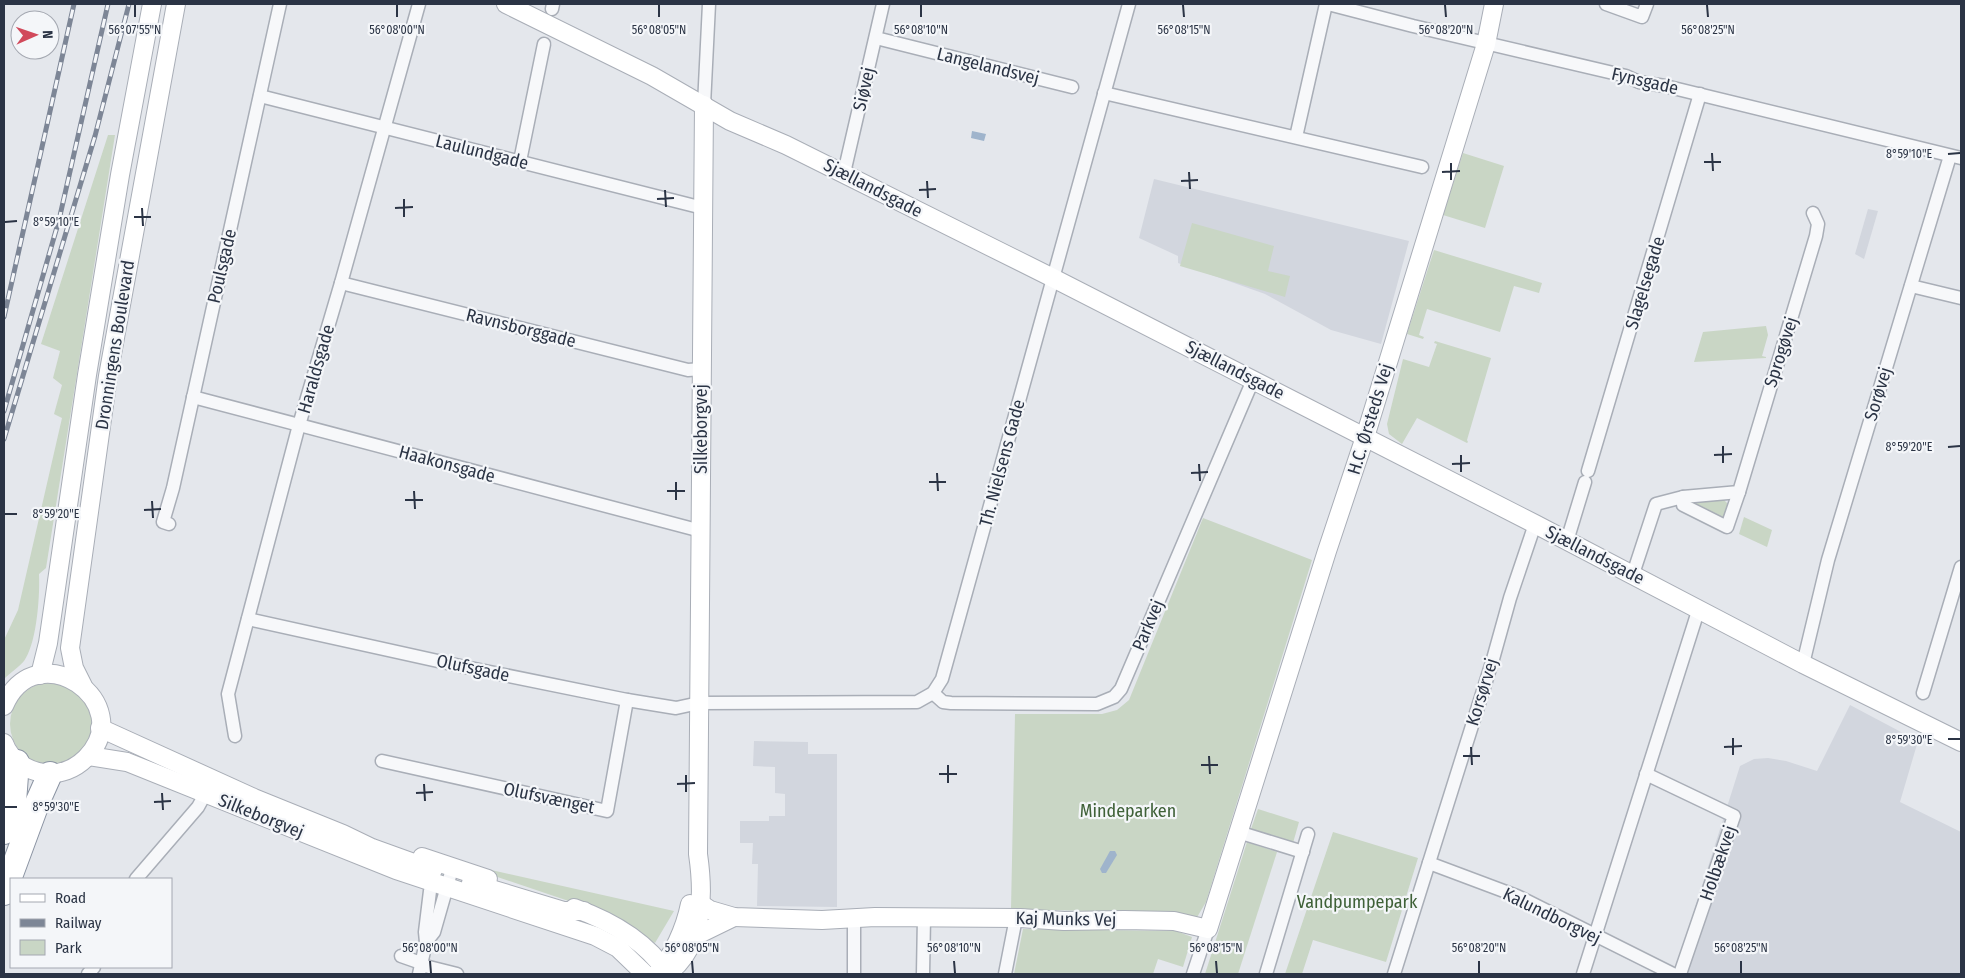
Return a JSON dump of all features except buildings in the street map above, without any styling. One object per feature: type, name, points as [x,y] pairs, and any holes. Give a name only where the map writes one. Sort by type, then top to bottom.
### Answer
[{"type":"highway","points":[[4,832],[14,802],[17,762]]},
{"type":"highway","points":[[4,893],[50,774]]},
{"type":"street","name":"Dronningens Boulevard","points":[[40,674],[48,643],[87,375],[109,242],[152,4]]},
{"type":"street","name":"Dronningens Boulevard","points":[[100,728],[96,705],[74,668],[70,648],[108,376],[176,4]]},
{"type":"street","name":"Poulsgade","points":[[169,524],[163,522],[173,488],[280,4]]},
{"type":"street","name":"Haraldsgade","points":[[235,736],[228,694],[299,425],[419,4]]},
{"type":"street","name":"Sjællandsgade","points":[[506,4],[652,76],[730,121],[786,145],[1053,278],[1633,574],[1803,664],[1961,742]]},
{"type":"street","name":"Silkeborgvej","points":[[669,972],[693,937],[701,904],[702,882],[698,854],[700,531],[704,105],[709,4]]},
{"type":"street","name":"Siøvej","points":[[844,174],[883,4]]},
{"type":"street","name":"Th. Nielsens Gade","points":[[933,693],[942,679],[1129,4]]},
{"type":"street","points":[[1296,137],[1327,4]]},
{"type":"street","name":"Fynsgade","points":[[1327,4],[1486,44],[1626,76],[1644,83],[1700,94],[1956,157]]},
{"type":"street","name":"H.C. Ørsteds Vej","points":[[1193,974],[1365,437],[1486,44],[1494,4]]},
{"type":"street","points":[[1606,4],[1642,17],[1646,4]]},
{"type":"street","name":"Langelandsvej","points":[[876,38],[1072,87]]},
{"type":"street","points":[[520,161],[544,44]]},
{"type":"street","points":[[1104,92],[1422,167]]},
{"type":"street","name":"Slagelsegade","points":[[1567,541],[1700,94]]},
{"type":"street","name":"Laulundgade","points":[[260,96],[703,208]]},
{"type":"street","name":"Sorøvej","points":[[1803,664],[1828,560],[1911,286],[1956,157]]},
{"type":"street","name":"Sprogøvej","points":[[1683,497],[1683,505],[1727,527],[1816,236],[1818,224],[1813,213]]},
{"type":"street","name":"Ravnsborggade","points":[[341,283],[688,370],[702,369]]},
{"type":"street","points":[[1911,286],[1961,298]]},
{"type":"street","name":"Parkvej","points":[[933,693],[943,702],[951,704],[1097,704],[1114,698],[1121,689],[1253,380]]},
{"type":"street","name":"Haakonsgade","points":[[193,397],[700,531]]},
{"type":"street","points":[[1633,574],[1656,504],[1683,497],[1739,492]]},
{"type":"street","name":"Korsørvej","points":[[1394,974],[1510,598],[1535,524]]},
{"type":"street","points":[[1923,693],[1961,567]]},
{"type":"street","points":[[1582,974],[1699,608]]},
{"type":"street","name":"Olufsgade","points":[[248,619],[465,668],[627,700],[676,708],[699,703]]},
{"type":"street","points":[[5,700],[16,687],[27,679],[40,674],[56,674],[70,678],[83,686]]},
{"type":"street","points":[[699,703],[917,702],[933,693]]},
{"type":"street","name":"Olufsvænget","points":[[382,761],[607,810],[627,700]]},
{"type":"street","points":[[4,742],[10,754],[17,762],[27,768],[50,774],[58,773],[75,767],[89,756],[98,738],[100,728]]},
{"type":"street","name":"Silkeborgvej","points":[[100,728],[209,786],[388,867],[564,911],[584,912]]},
{"type":"street","name":"Silkeborgvej","points":[[89,756],[127,762],[254,798],[343,834],[441,879],[595,936],[618,948],[645,974]]},
{"type":"street","name":"Holbækvej","points":[[1646,774],[1734,816],[1680,974]]},
{"type":"street","points":[[137,878],[198,807],[209,786]]},
{"type":"street","points":[[1238,832],[1303,852]]},
{"type":"street","name":"Silkeborgvej","points":[[343,834],[376,841],[584,912],[627,933],[650,952],[669,972]]},
{"type":"street","points":[[1266,974],[1308,834]]},
{"type":"street","name":"Silkeborgvej","points":[[669,972],[688,916],[698,854]]},
{"type":"street","name":"Kalundborgvej","points":[[1429,864],[1516,896],[1673,974]]},
{"type":"street","points":[[420,968],[426,942],[425,932],[441,879]]},
{"type":"street","name":"Kaj Munks Vej","points":[[701,904],[710,910],[734,918],[822,920],[854,918],[1016,918],[1064,921],[1174,921],[1208,928]]},
{"type":"street","name":"Kaj Munks Vej","points":[[693,937],[734,918]]},
{"type":"street","points":[[854,918],[854,974]]},
{"type":"street","points":[[923,974],[924,918]]},
{"type":"street","points":[[1005,974],[1016,918]]},
{"type":"street","points":[[401,956],[420,968],[457,974]]},
{"type":"shaded area","points":[[1154,179],[1409,241],[1381,344],[1331,330],[1265,294],[1178,263],[1178,256],[1139,238]]},
{"type":"shaded area","points":[[1868,209],[1878,211],[1864,259],[1855,254]]},
{"type":"shaded area","points":[[1850,705],[1918,741],[1900,802],[1961,832],[1961,974],[1674,974],[1740,766],[1754,759],[1768,758],[1786,761],[1817,771]]},
{"type":"shaded area","points":[[754,741],[808,742],[808,754],[837,754],[837,907],[757,906],[758,864],[752,864],[753,843],[740,843],[740,821],[769,821],[769,816],[785,816],[785,794],[775,793],[775,767],[753,766]]},
{"type":"green space","points":[[108,135],[115,135],[46,568],[39,574],[35,631],[24,661],[4,679],[4,640],[18,610],[62,418],[54,414],[62,385],[53,378],[60,351],[41,344]]},
{"type":"green space","points":[[1463,153],[1504,166],[1485,228],[1443,215]]},
{"type":"green space","points":[[1192,223],[1274,246],[1268,271],[1290,276],[1285,297],[1180,266]]},
{"type":"green space","points":[[1434,250],[1542,283],[1539,293],[1514,286],[1500,332],[1427,309],[1419,335],[1424,337],[1423,339],[1407,334]]},
{"type":"green space","points":[[1766,326],[1768,335],[1762,356],[1766,358],[1694,362],[1703,332]]},
{"type":"green space","points":[[1435,341],[1491,358],[1468,442],[1417,418],[1402,444],[1389,434],[1387,424],[1403,359],[1429,367],[1437,344],[1434,343]]},
{"type":"green space","points":[[1721,497],[1731,507],[1724,519],[1693,504],[1693,500]]},
{"type":"green space","points":[[1744,517],[1772,530],[1767,547],[1739,534]]},
{"type":"green space","name":"Mindeparken","points":[[1203,518],[1312,560],[1206,902],[1196,919],[1170,913],[1011,909],[1015,714],[1102,714],[1117,710],[1129,700]]},
{"type":"green space","points":[[52,682],[75,689],[87,701],[94,724],[87,747],[75,759],[52,766],[29,759],[17,747],[10,724],[17,701],[29,689]]},
{"type":"green space","points":[[1258,809],[1299,822],[1293,843],[1251,829]]},
{"type":"green space","name":"Vandpumpepark","points":[[1333,832],[1418,858],[1386,962],[1313,940],[1302,974],[1285,974]]},
{"type":"green space","points":[[1247,842],[1277,852],[1238,974],[1205,974]]},
{"type":"green space","points":[[447,860],[674,911],[655,943],[607,914]]},
{"type":"green space","points":[[1023,929],[1176,931],[1192,937],[1183,967],[1158,959],[1153,974],[1014,974]]},
{"type":"water","points":[[972,131],[986,134],[984,141],[971,138]]},
{"type":"water","points":[[1110,851],[1115,851],[1117,855],[1106,873],[1102,873],[1100,869]]},
{"type":"railway","points":[[4,317],[74,4]]},
{"type":"railway","points":[[4,411],[59,220],[108,4]]},
{"type":"railway","points":[[4,439],[95,136],[129,4]]}]
